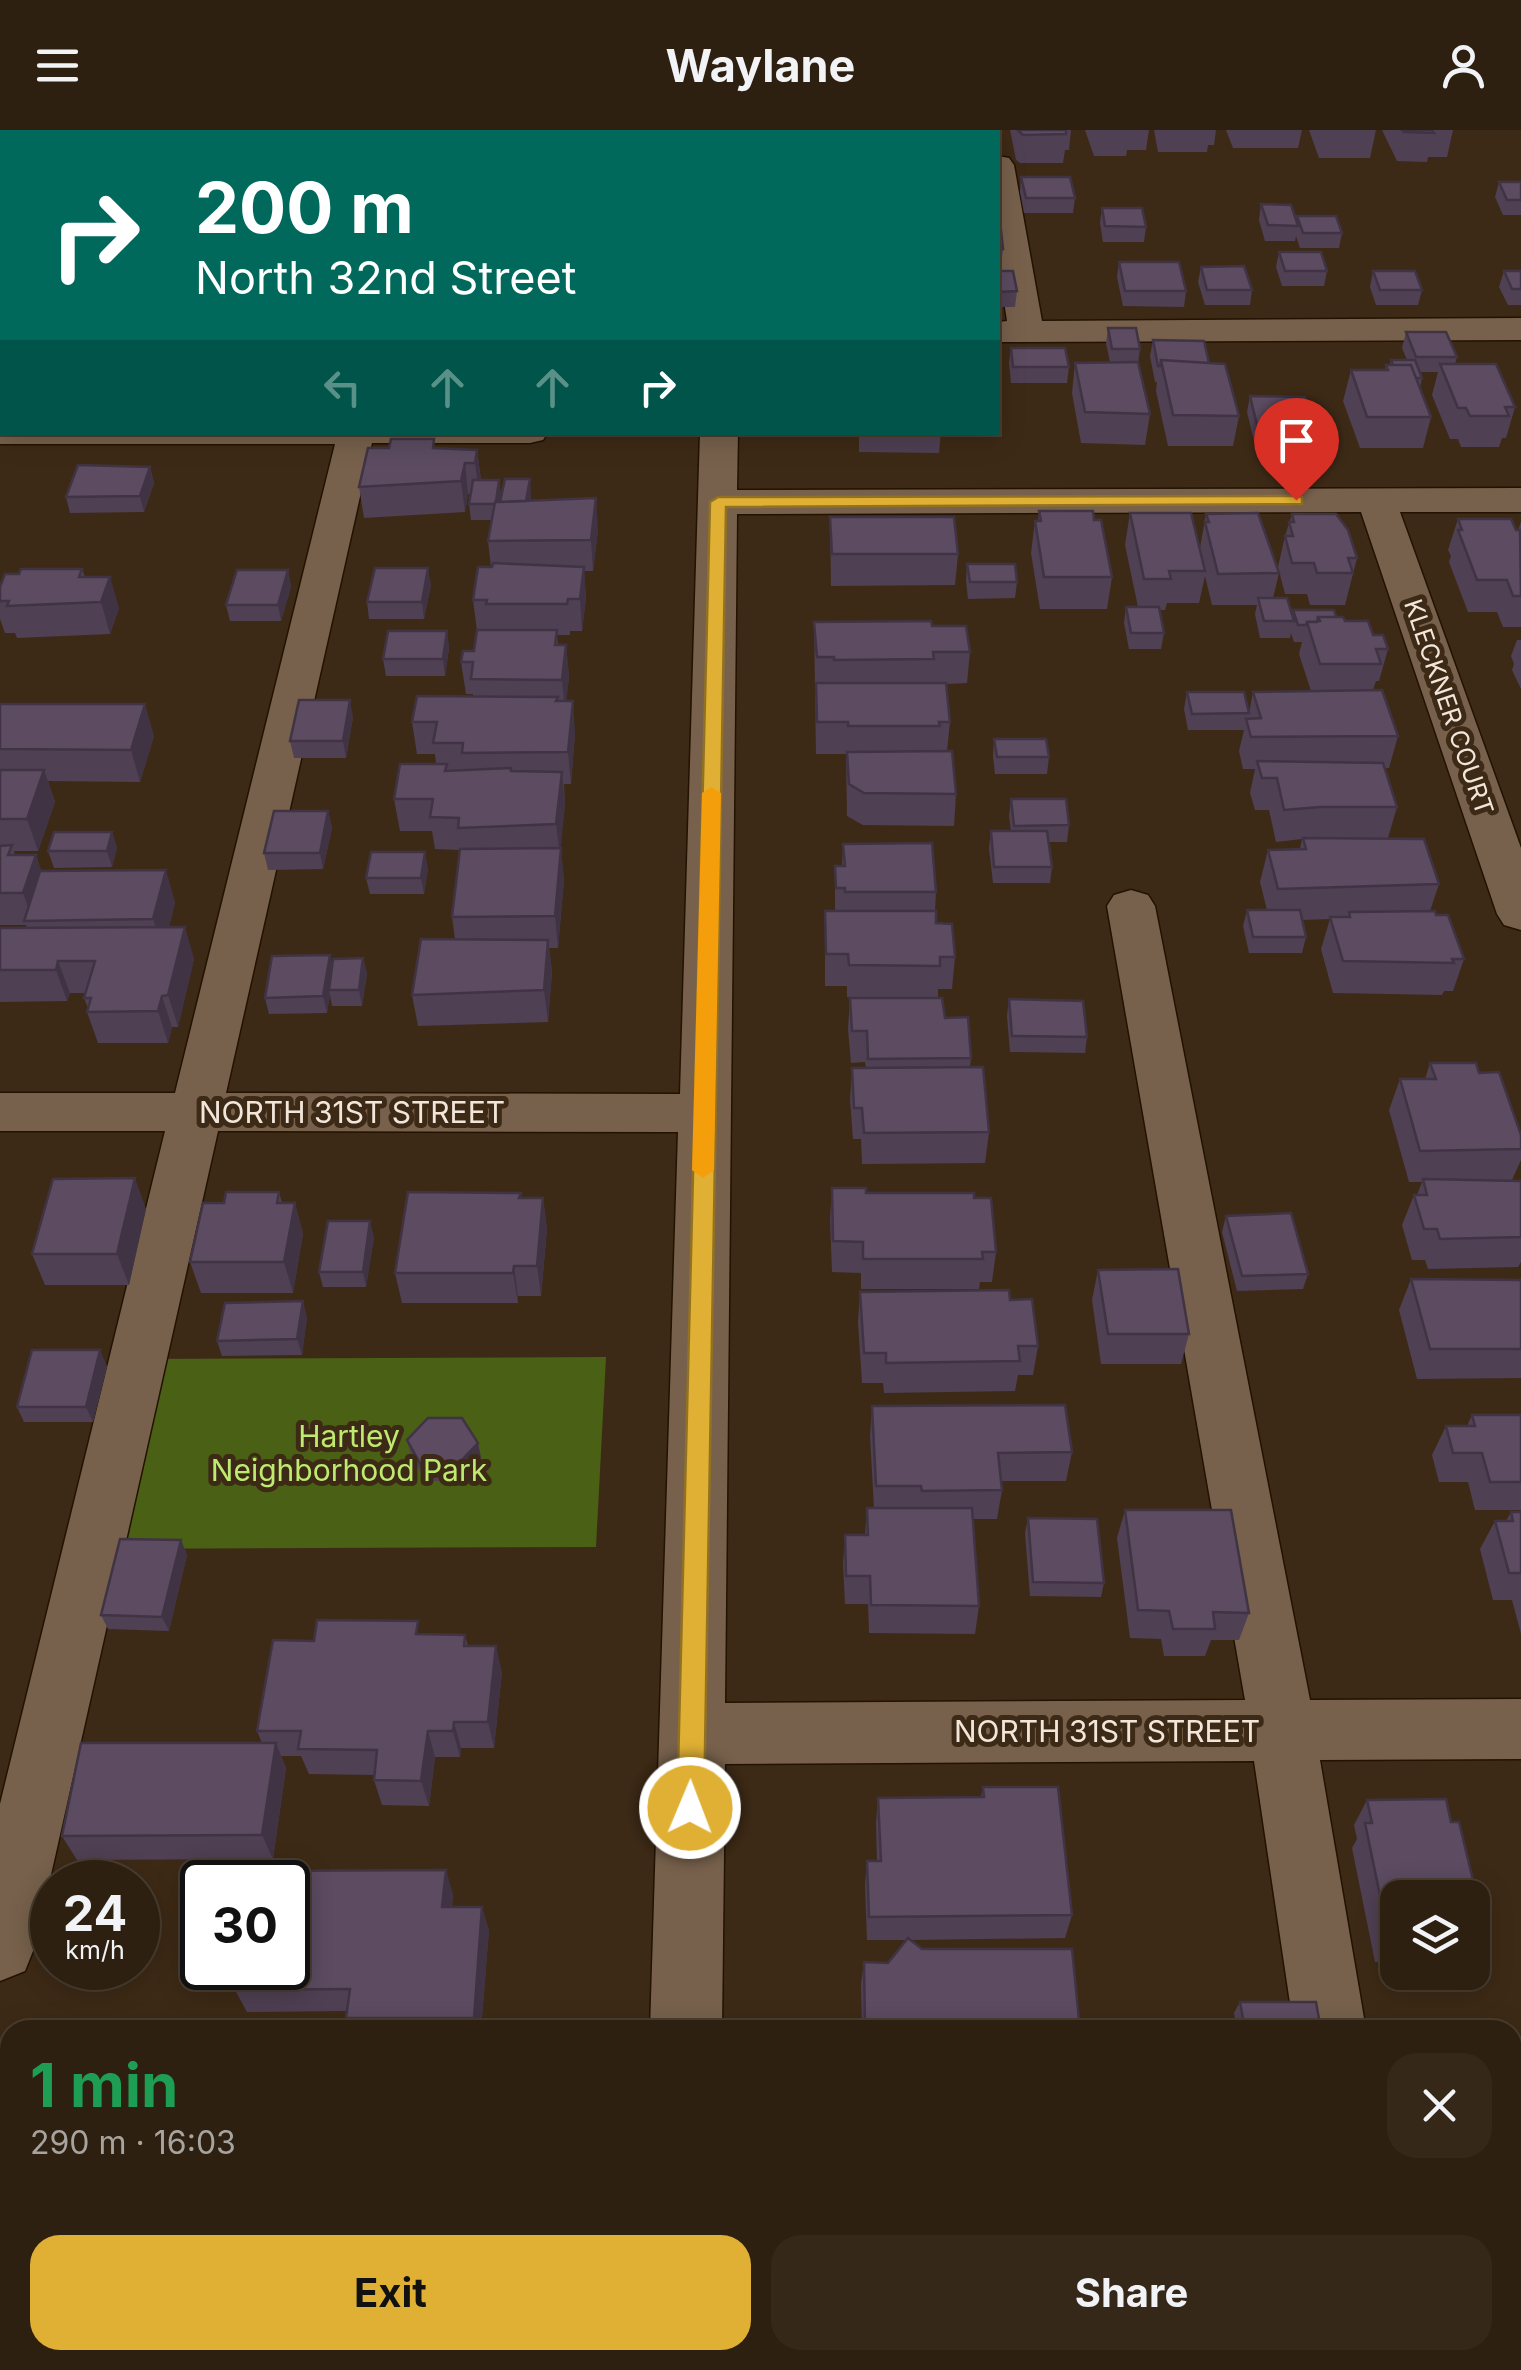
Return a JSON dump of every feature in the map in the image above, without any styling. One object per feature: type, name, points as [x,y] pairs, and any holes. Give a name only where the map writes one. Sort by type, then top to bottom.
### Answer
[{"type":"street","points":[[1000,189],[1012,331],[1521,329]]},
{"type":"street","points":[[0,1946],[355,435]]},
{"type":"street","points":[[686,2020],[719,435]]},
{"type":"street","name":"KLECKNER COURT","points":[[1376,500],[1521,914]]},
{"type":"street","points":[[718,502],[1521,500]]},
{"type":"street","points":[[1132,906],[1282,1729],[1328,2020]]},
{"type":"street","name":"NORTH 31ST STREET","points":[[0,1112],[704,1113]]},
{"type":"street","name":"NORTH 31ST STREET","points":[[692,1734],[1521,1729]]},
{"type":"green space","name":"Hartley Neighborhood Park","points":[[606,1357],[596,1547],[92,1549],[136,1359]]},
{"type":"building","points":[[1018,130],[1066,130],[1066,134],[1023,135]]},
{"type":"building","points":[[1432,130],[1434,133],[1404,132]]},
{"type":"building","points":[[1021,177],[1070,177],[1075,198],[1026,198]]},
{"type":"building","points":[[1499,182],[1521,182],[1521,200],[1507,200]]},
{"type":"building","points":[[1261,204],[1291,205],[1298,226],[1268,225]]},
{"type":"building","points":[[1102,208],[1142,208],[1146,227],[1105,226]]},
{"type":"building","points":[[1297,216],[1336,216],[1342,233],[1303,233]]},
{"type":"building","points":[[1279,252],[1321,252],[1327,271],[1285,271]]},
{"type":"building","points":[[1119,262],[1179,262],[1186,291],[1125,291]]},
{"type":"building","points":[[1244,266],[1252,290],[1207,290],[1201,267]]},
{"type":"building","points":[[1000,271],[1013,271],[1017,291],[1000,292]]},
{"type":"building","points":[[1373,271],[1415,271],[1422,290],[1380,290]]},
{"type":"building","points":[[1504,271],[1521,271],[1521,289],[1512,289]]},
{"type":"building","points":[[1108,328],[1136,328],[1140,349],[1112,349]]},
{"type":"building","points":[[1406,332],[1446,332],[1457,357],[1416,357]]},
{"type":"building","points":[[1153,340],[1204,341],[1209,363],[1161,360],[1158,366]]},
{"type":"building","points":[[1011,348],[1065,348],[1069,367],[1013,367]]},
{"type":"building","points":[[1161,360],[1225,364],[1239,416],[1173,415]]},
{"type":"building","points":[[1391,360],[1415,360],[1422,378],[1416,378],[1411,365],[1393,365]]},
{"type":"building","points":[[1138,362],[1150,414],[1085,412],[1075,363]]},
{"type":"building","points":[[1440,364],[1496,364],[1515,407],[1505,407],[1509,416],[1470,416],[1466,408],[1458,408]]},
{"type":"building","points":[[1386,365],[1411,365],[1431,417],[1367,417],[1351,370],[1388,370]]},
{"type":"building","points":[[1250,396],[1305,397],[1313,426],[1257,425]]},
{"type":"building","points":[[391,439],[434,439],[433,448],[477,450],[475,463],[465,463],[461,481],[359,487],[368,448],[389,448]]},
{"type":"building","points":[[78,465],[150,467],[140,496],[66,497]]},
{"type":"building","points":[[505,479],[530,479],[526,501],[500,502]]},
{"type":"building","points":[[473,480],[499,480],[494,504],[469,504]]},
{"type":"building","points":[[596,498],[591,540],[488,541],[495,502]]},
{"type":"building","points":[[1039,511],[1093,511],[1094,520],[1101,520],[1112,577],[1044,577],[1035,521],[1041,521]]},
{"type":"building","points":[[1130,513],[1191,513],[1205,571],[1169,571],[1171,579],[1144,579]]},
{"type":"building","points":[[1258,513],[1279,573],[1218,574],[1206,514]]},
{"type":"building","points":[[1292,514],[1336,514],[1348,530],[1357,558],[1348,558],[1353,573],[1317,573],[1314,563],[1292,563],[1285,536],[1293,536],[1289,522],[1294,522]]},
{"type":"building","points":[[830,517],[954,517],[958,554],[832,554]]},
{"type":"building","points":[[1458,519],[1511,519],[1516,530],[1520,530],[1521,596],[1513,596],[1507,580],[1477,580],[1458,530],[1462,530]]},
{"type":"building","points":[[493,563],[584,567],[580,599],[568,599],[567,604],[486,604],[487,600],[473,600],[478,567],[492,567]]},
{"type":"building","points":[[967,564],[1015,564],[1017,582],[970,582]]},
{"type":"building","points":[[375,568],[428,568],[422,602],[367,602]]},
{"type":"building","points":[[21,569],[82,569],[79,577],[110,577],[101,602],[7,606],[9,601],[0,601],[0,587],[5,574],[19,574]]},
{"type":"building","points":[[237,570],[288,570],[278,605],[226,605]]},
{"type":"building","points":[[1258,598],[1287,598],[1294,621],[1264,621]]},
{"type":"building","points":[[1126,607],[1159,607],[1164,633],[1131,633]]},
{"type":"building","points":[[1293,610],[1334,610],[1336,617],[1318,617],[1317,622],[1298,625]]},
{"type":"building","points":[[1318,617],[1368,621],[1373,635],[1383,635],[1388,649],[1376,649],[1381,664],[1320,664],[1307,622],[1320,621]]},
{"type":"building","points":[[931,621],[932,626],[966,626],[970,652],[933,652],[934,659],[817,657],[814,622]]},
{"type":"building","points":[[477,630],[557,630],[555,645],[566,645],[562,680],[471,679],[473,662],[461,662],[463,651],[474,651]]},
{"type":"building","points":[[388,631],[447,631],[443,659],[383,659]]},
{"type":"building","points":[[816,683],[946,683],[950,722],[939,722],[940,726],[848,726],[848,722],[817,722]]},
{"type":"building","points":[[1382,690],[1398,736],[1251,737],[1246,719],[1261,718],[1253,692]]},
{"type":"building","points":[[1187,692],[1244,692],[1249,713],[1192,714]]},
{"type":"building","points":[[417,696],[558,697],[556,701],[573,701],[568,752],[462,753],[463,743],[433,743],[437,722],[412,722]]},
{"type":"building","points":[[299,700],[350,700],[343,741],[290,741]]},
{"type":"building","points":[[0,704],[145,704],[131,750],[0,749]]},
{"type":"building","points":[[994,739],[1046,739],[1049,757],[997,757]]},
{"type":"building","points":[[952,751],[956,794],[864,793],[849,784],[847,752]]},
{"type":"building","points":[[1257,761],[1383,763],[1397,807],[1284,810],[1277,778],[1262,778]]},
{"type":"building","points":[[400,764],[447,764],[445,771],[511,768],[562,772],[556,824],[458,828],[459,818],[430,817],[433,799],[394,799]]},
{"type":"building","points":[[0,770],[44,770],[27,819],[0,819]]},
{"type":"building","points":[[1011,799],[1066,799],[1069,825],[1014,826]]},
{"type":"building","points":[[274,811],[328,811],[320,853],[264,853]]},
{"type":"building","points":[[991,831],[1047,831],[1052,867],[994,867]]},
{"type":"building","points":[[54,832],[112,832],[107,851],[48,851]]},
{"type":"building","points":[[1303,838],[1424,839],[1439,884],[1278,889],[1268,850],[1306,849]]},
{"type":"building","points":[[932,843],[936,892],[845,892],[845,888],[836,888],[835,866],[845,866],[843,844]]},
{"type":"building","points":[[12,845],[8,855],[36,855],[23,893],[0,893],[0,846]]},
{"type":"building","points":[[561,848],[555,916],[452,917],[460,849]]},
{"type":"building","points":[[371,852],[425,852],[421,878],[366,878]]},
{"type":"building","points":[[166,870],[153,919],[24,921],[40,871]]},
{"type":"building","points":[[1247,910],[1300,910],[1306,937],[1253,937]]},
{"type":"building","points":[[825,911],[936,911],[936,923],[952,924],[955,957],[940,957],[940,966],[849,965],[848,954],[826,954]]},
{"type":"building","points":[[1435,911],[1436,915],[1448,915],[1464,959],[1452,959],[1454,963],[1343,961],[1330,917],[1350,917],[1349,912]]},
{"type":"building","points":[[185,927],[168,995],[162,996],[158,1011],[87,1012],[91,998],[84,998],[95,961],[58,961],[56,970],[0,970],[0,928]]},
{"type":"building","points":[[421,939],[548,940],[544,990],[412,995]]},
{"type":"building","points":[[330,955],[323,996],[265,998],[272,956]]},
{"type":"building","points":[[363,958],[359,990],[329,990],[333,959]]},
{"type":"building","points":[[850,998],[942,998],[945,1018],[968,1017],[971,1058],[868,1059],[867,1031],[852,1031]]},
{"type":"building","points":[[1009,999],[1083,1001],[1087,1037],[1012,1036]]},
{"type":"building","points":[[1430,1063],[1476,1063],[1479,1073],[1499,1072],[1521,1135],[1521,1149],[1420,1151],[1400,1079],[1436,1079]]},
{"type":"building","points":[[983,1067],[989,1132],[864,1133],[862,1108],[854,1108],[852,1068]]},
{"type":"building","points":[[135,1178],[117,1254],[32,1254],[53,1179]]},
{"type":"building","points":[[1423,1179],[1521,1181],[1521,1237],[1440,1239],[1437,1229],[1424,1229],[1414,1195],[1427,1195]]},
{"type":"building","points":[[832,1188],[866,1188],[866,1193],[974,1193],[974,1198],[991,1198],[996,1252],[982,1252],[983,1259],[863,1259],[863,1242],[833,1241]]},
{"type":"building","points":[[226,1192],[279,1192],[277,1203],[295,1203],[284,1262],[190,1262],[203,1203],[224,1203]]},
{"type":"building","points":[[408,1192],[521,1193],[519,1198],[543,1198],[537,1266],[514,1266],[513,1273],[395,1273]]},
{"type":"building","points":[[1291,1213],[1308,1274],[1242,1276],[1226,1216]]},
{"type":"building","points":[[328,1221],[370,1221],[363,1272],[319,1272]]},
{"type":"building","points":[[1178,1269],[1189,1334],[1108,1334],[1098,1270]]},
{"type":"building","points":[[1411,1279],[1521,1280],[1521,1349],[1430,1349]]},
{"type":"building","points":[[1009,1290],[1010,1300],[1032,1299],[1038,1346],[1018,1346],[1020,1361],[886,1363],[886,1353],[864,1353],[860,1292]]},
{"type":"building","points":[[303,1301],[297,1339],[217,1341],[225,1303]]},
{"type":"building","points":[[32,1350],[100,1350],[86,1407],[17,1407]]},
{"type":"building","points":[[1065,1405],[1072,1452],[998,1453],[1002,1490],[922,1491],[921,1486],[876,1486],[872,1406]]},
{"type":"building","points":[[1472,1415],[1521,1415],[1521,1482],[1490,1482],[1482,1453],[1453,1453],[1446,1426],[1475,1426]]},
{"type":"building","points":[[428,1418],[462,1418],[478,1443],[455,1467],[422,1467],[407,1440]]},
{"type":"building","points":[[867,1508],[972,1508],[979,1606],[871,1605],[870,1576],[846,1576],[845,1535],[868,1535]]},
{"type":"building","points":[[1125,1510],[1231,1510],[1249,1613],[1213,1612],[1215,1629],[1173,1629],[1169,1611],[1138,1610]]},
{"type":"building","points":[[1511,1512],[1521,1512],[1521,1573],[1509,1573],[1495,1521],[1513,1521]]},
{"type":"building","points":[[1028,1518],[1097,1519],[1104,1583],[1033,1582]]},
{"type":"building","points":[[120,1539],[181,1540],[162,1617],[101,1615]]},
{"type":"building","points":[[317,1620],[418,1621],[416,1634],[465,1635],[464,1646],[496,1646],[488,1722],[454,1722],[453,1731],[428,1731],[421,1781],[374,1780],[377,1750],[298,1749],[301,1731],[257,1731],[273,1640],[314,1641]]},
{"type":"building","points":[[81,1743],[276,1743],[262,1835],[62,1836]]},
{"type":"building","points":[[983,1787],[1058,1787],[1072,1915],[869,1917],[867,1861],[881,1861],[878,1798],[984,1797]]},
{"type":"building","points":[[1446,1799],[1451,1822],[1459,1822],[1473,1880],[1380,1880],[1380,1896],[1365,1823],[1372,1823],[1367,1800]]},
{"type":"building","points":[[446,1870],[442,1907],[482,1907],[474,2018],[346,2018],[350,1989],[310,1989],[310,1871]]},
{"type":"building","points":[[908,1938],[922,1949],[1072,1949],[1079,2020],[865,2020],[864,1962],[888,1963]]},
{"type":"building","points":[[1240,2002],[1316,2002],[1319,2020],[1243,2020]]},
{"type":"slow traffic","points":[[703,1170],[711,793]]},
{"type":"route","points":[[690,1808],[718,502],[1296,500]]}]
